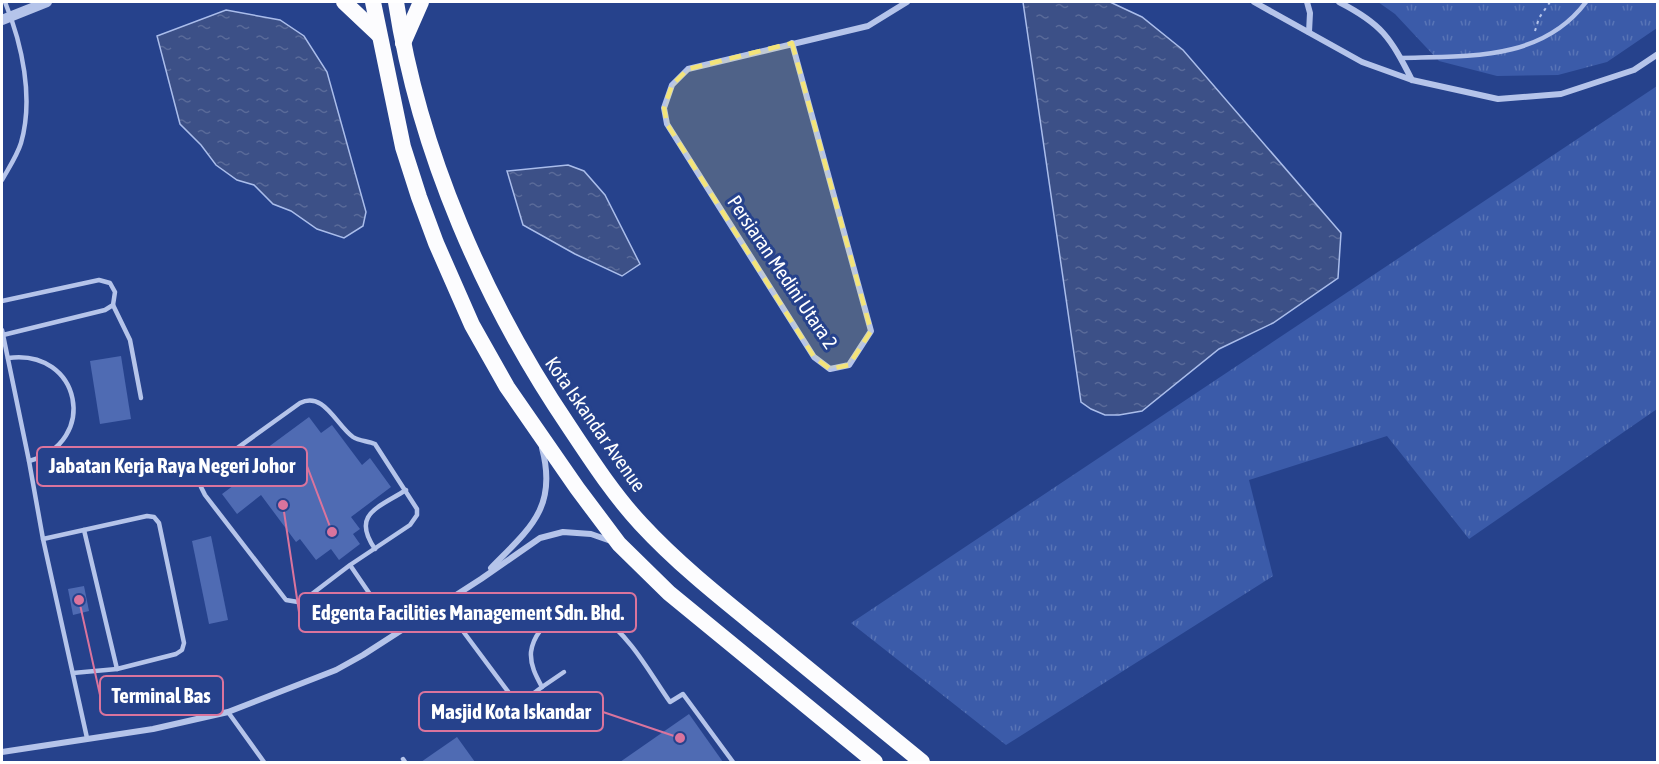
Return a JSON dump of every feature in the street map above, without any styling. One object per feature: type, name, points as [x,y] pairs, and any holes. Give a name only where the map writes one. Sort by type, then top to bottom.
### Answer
[{"type":"highway","points":[[344,2],[379,35]]},
{"type":"highway","points":[[373,2],[403,147],[436,243],[472,325],[507,387],[619,544],[669,593],[875,762]]},
{"type":"highway","name":"Kota Iskandar Avenue","points":[[396,2],[403,44],[428,139],[464,232],[499,312],[538,380],[598,471],[641,524],[689,571],[922,762]]},
{"type":"highway","points":[[403,44],[421,2]]},
{"type":"street","points":[[6,18],[47,2]]},
{"type":"street","name":"Persiaran Medini Utara 2","points":[[792,43],[871,331],[849,365],[830,369],[814,357],[667,124],[664,108],[672,86],[688,69],[792,43],[868,26],[907,2]]},
{"type":"street","points":[[1254,2],[1362,62],[1412,80],[1498,99],[1561,94],[1634,70],[1658,54]]},
{"type":"street","points":[[1307,2],[1310,13],[1309,32]]},
{"type":"street","points":[[1339,2],[1380,27],[1392,42],[1412,80]]},
{"type":"street","points":[[481,579],[531,526],[541,510],[546,491],[546,462],[538,430]]},
{"type":"street","points":[[2,752],[153,729],[228,712],[336,670],[407,627],[540,538],[563,532],[591,534],[619,544]]},
{"type":"lane","points":[[2,180],[21,144],[26,107],[24,66],[6,18],[5,2]]},
{"type":"lane","points":[[1401,58],[1462,56],[1508,50],[1534,43],[1555,32],[1586,2]]},
{"type":"lane","points":[[2,301],[99,280],[107,281],[113,286],[116,298],[113,305],[105,310],[2,332],[29,461],[42,539],[87,738]]},
{"type":"lane","points":[[113,305],[130,340],[141,398]]},
{"type":"lane","points":[[8,358],[34,358],[46,363],[66,380],[73,398],[74,418],[63,442],[42,458],[29,461]]},
{"type":"lane","points":[[312,400],[324,406],[350,435],[375,444],[406,489],[417,509],[415,521],[298,602],[286,600],[201,488],[204,472],[209,466],[300,403],[312,400]]},
{"type":"lane","points":[[375,549],[366,536],[364,527],[366,519],[372,512],[406,489]]},
{"type":"lane","points":[[42,539],[147,516],[154,517],[159,524],[184,646],[176,654],[117,669],[73,673]]},
{"type":"lane","points":[[84,530],[117,669]]},
{"type":"lane","points":[[350,565],[378,606],[407,627]]},
{"type":"lane","points":[[442,603],[518,705],[564,672]]},
{"type":"lane","points":[[542,687],[532,667],[531,653],[535,640],[544,627],[556,616],[571,612],[585,611],[598,615],[619,630],[670,702],[683,694],[733,762]]},
{"type":"lane","points":[[228,712],[264,762]]},
{"type":"path","points":[[1534,43],[1539,18],[1550,2]]},
{"type":"highlighted area","points":[[792,43],[871,331],[849,365],[830,369],[814,357],[667,124],[664,108],[672,85],[688,69]]},
{"type":"green space","points":[[1378,2],[1657,2],[1657,28],[1607,62],[1558,75],[1497,76],[1439,61],[1395,14]]},
{"type":"green space","points":[[1657,86],[1657,409],[1469,539],[1387,436],[1249,480],[1273,576],[1006,745],[851,623]]},
{"type":"water","points":[[1023,2],[1110,2],[1142,17],[1183,50],[1341,233],[1338,278],[1273,323],[1219,349],[1142,411],[1105,415],[1081,402]]},
{"type":"water","points":[[226,10],[280,20],[304,36],[327,72],[366,212],[363,226],[344,238],[317,229],[291,211],[273,204],[254,185],[237,180],[216,165],[201,145],[180,124],[157,36]]},
{"type":"water","points":[[568,165],[584,171],[605,195],[640,264],[622,276],[575,254],[523,225],[507,171]]},
{"type":"building","points":[[121,356],[131,419],[100,424],[90,361]]},
{"type":"building","points":[[309,417],[321,433],[332,425],[362,465],[370,458],[391,487],[351,517],[360,529],[353,534],[360,544],[339,560],[331,549],[316,560],[300,539],[296,542],[261,495],[237,514],[222,494],[273,456],[267,448]]},
{"type":"building","points":[[211,536],[228,620],[209,624],[192,541]]},
{"type":"building","points":[[84,586],[89,611],[73,615],[68,589]]},
{"type":"building","points":[[689,714],[723,762],[620,762]]},
{"type":"building","points":[[457,737],[475,762],[421,762]]},
{"type":"place","name":"Edgenta Facilities Management Sdn. Bhd.","points":[[283,505]]},
{"type":"place","name":"Jabatan Kerja Raya Negeri Johor","points":[[332,532]]},
{"type":"place","name":"Terminal Bas","points":[[79,600]]},
{"type":"place","name":"Masjid Kota Iskandar","points":[[680,738]]}]
